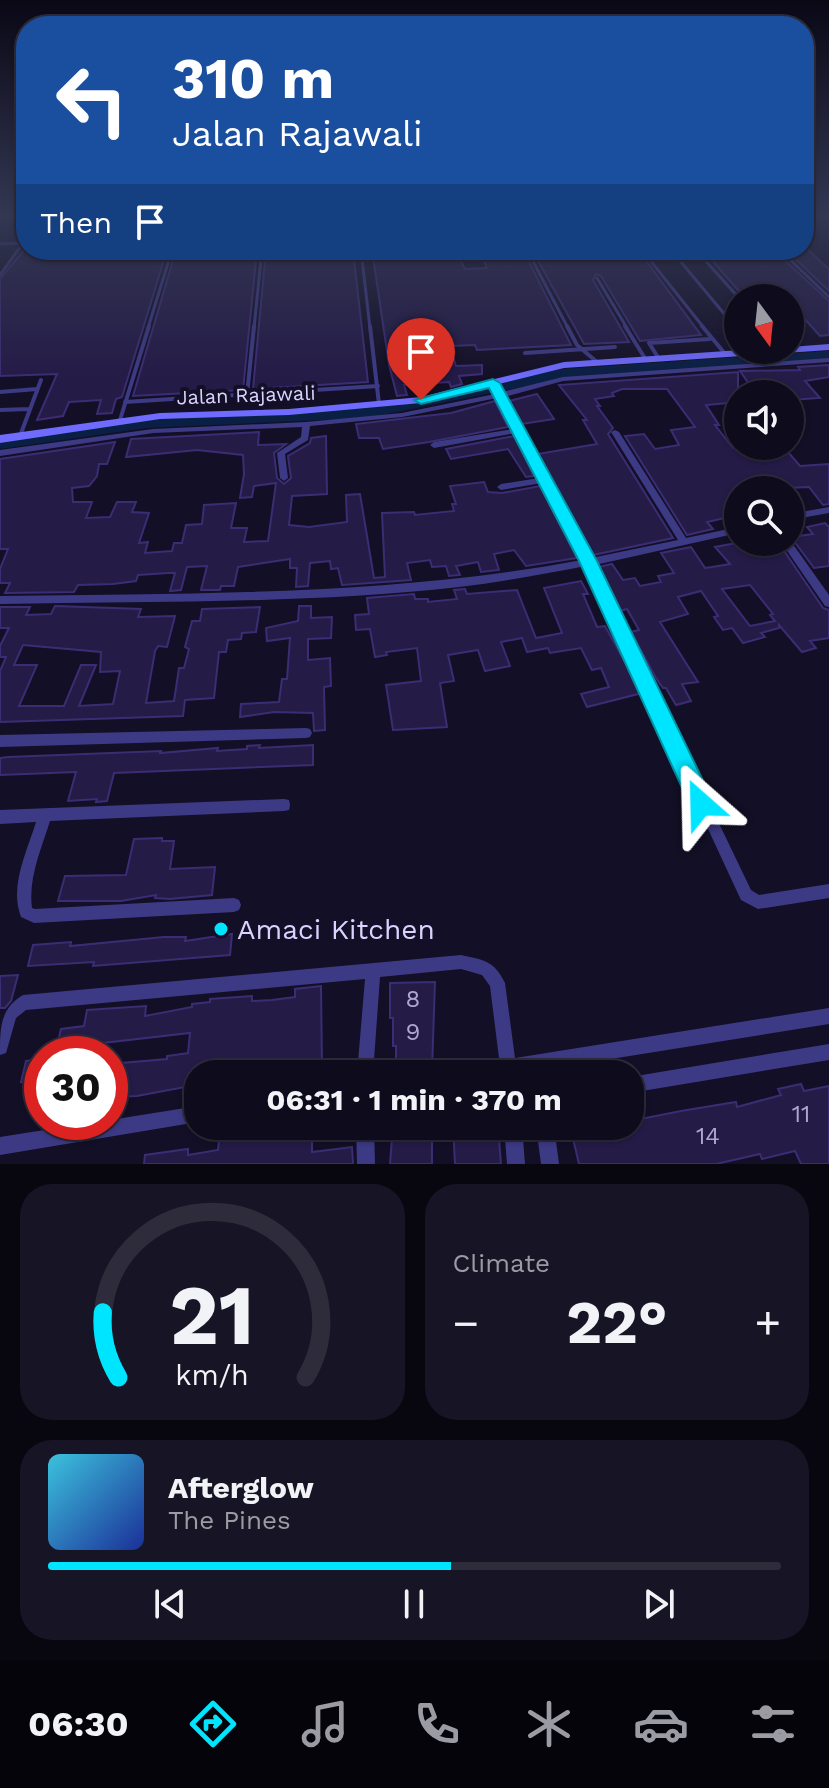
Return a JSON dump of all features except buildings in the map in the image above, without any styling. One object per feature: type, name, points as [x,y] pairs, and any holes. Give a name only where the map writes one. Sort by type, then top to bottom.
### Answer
[{"type":"street","name":"Jalan Rajawali","points":[[804,349],[829,347]]},
{"type":"street","name":"Jalan Rajawali","points":[[7,444],[120,420],[379,405],[497,389],[537,370],[576,364],[724,355]]},
{"type":"street","points":[[7,444],[402,415],[497,389],[563,379],[829,360]]},
{"type":"street","points":[[497,389],[588,561],[746,895],[758,902],[829,891]]},
{"type":"street","points":[[284,478],[281,453],[305,438],[306,424]]},
{"type":"street","points":[[434,445],[519,430]]},
{"type":"street","points":[[615,432],[684,542]]},
{"type":"street","points":[[501,487],[545,480]]},
{"type":"street","points":[[804,514],[829,510]]},
{"type":"street","points":[[0,600],[347,592],[459,582],[588,561],[724,533]]},
{"type":"street","points":[[796,556],[829,603]]},
{"type":"street","points":[[0,741],[306,733]]},
{"type":"street","points":[[0,817],[284,805]]},
{"type":"street","points":[[45,815],[23,892],[26,912],[34,916],[234,905]]},
{"type":"street","points":[[0,1047],[10,1013],[23,1003],[461,962],[487,969],[497,983],[508,1060]]},
{"type":"street","points":[[366,1060],[373,972]]},
{"type":"street","points":[[582,1060],[829,1016]]},
{"type":"street","points":[[644,1083],[829,1052]]},
{"type":"street","points":[[0,1146],[184,1116]]},
{"type":"street","points":[[365,1140],[366,1164]]},
{"type":"street","points":[[514,1140],[516,1164]]},
{"type":"street","points":[[547,1140],[550,1164]]},
{"type":"lane","points":[[120,420],[165,271]]},
{"type":"lane","points":[[247,395],[260,271]]},
{"type":"lane","points":[[364,271],[379,405]]},
{"type":"lane","points":[[538,271],[575,347],[576,364]]},
{"type":"lane","points":[[658,271],[724,353]]},
{"type":"lane","points":[[689,271],[724,313]]},
{"type":"lane","points":[[802,271],[829,297]]},
{"type":"lane","points":[[597,278],[646,360]]},
{"type":"lane","points":[[659,359],[649,343],[710,339]]},
{"type":"lane","points":[[525,353],[575,347],[615,347]]},
{"type":"lane","points":[[583,349],[597,362]]},
{"type":"lane","points":[[7,444],[29,409],[41,380]]},
{"type":"lane","points":[[125,402],[378,386]]},
{"type":"lane","points":[[0,392],[37,389]]},
{"type":"lane","points":[[0,410],[29,409]]},
{"type":"waterway","points":[[0,443],[146,423],[366,413],[562,374],[829,356]]},
{"type":"place","name":"Amaci Kitchen","points":[[221,929]]},
{"type":"route","points":[[421,400],[493,383],[588,561],[701,804]]}]
